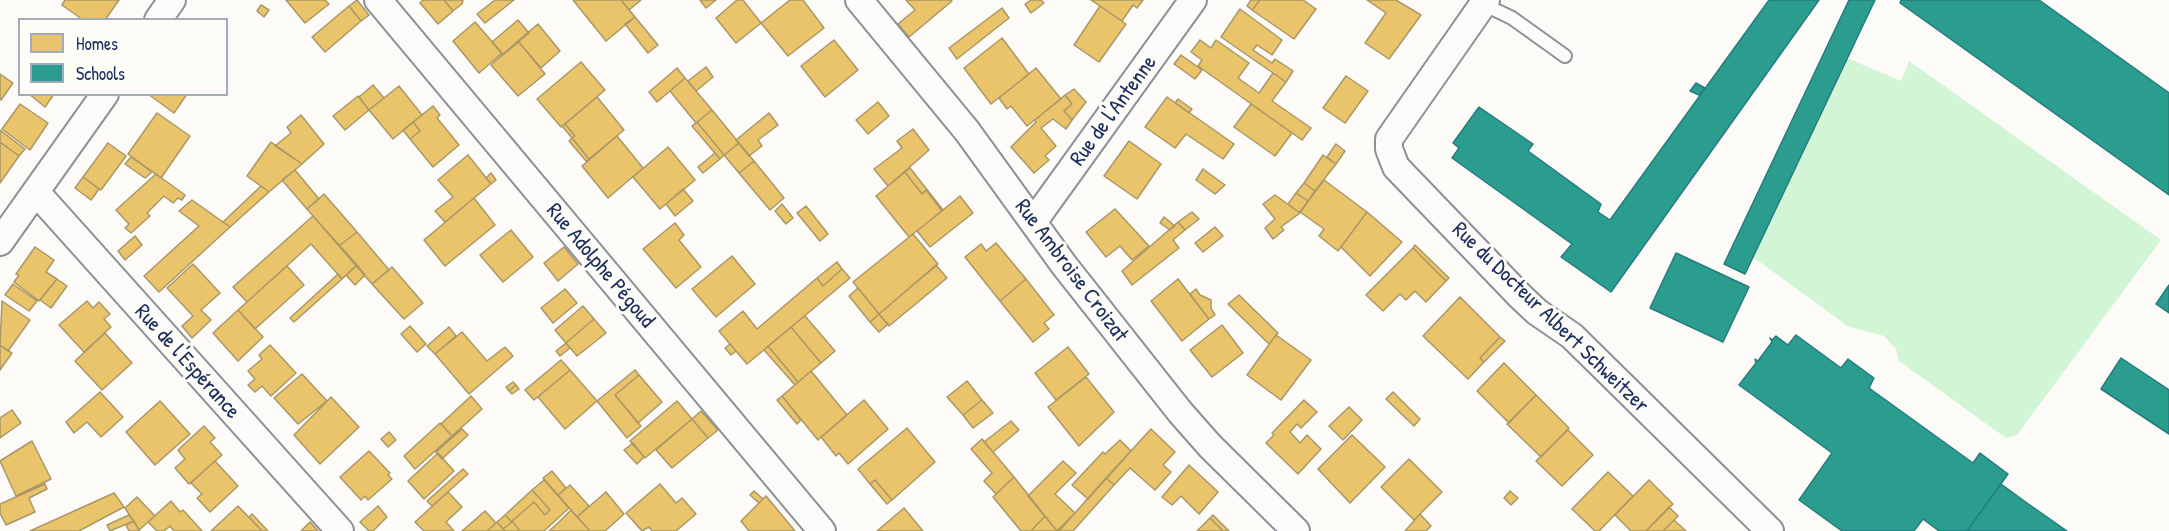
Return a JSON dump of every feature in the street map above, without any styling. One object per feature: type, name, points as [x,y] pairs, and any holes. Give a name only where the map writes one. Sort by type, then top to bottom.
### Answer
[{"type":"street","points":[[159,18],[172,0]]},
{"type":"street","name":"Rue Adolphe Pégoud","points":[[378,0],[822,531]]},
{"type":"street","name":"Rue Ambroise Croizat","points":[[859,0],[967,131],[998,177],[1034,221],[1064,265],[1180,412],[1210,446],[1296,531]]},
{"type":"street","name":"Rue de l'Antenne","points":[[1034,221],[1193,0]]},
{"type":"street","name":"Rue du Docteur Albert Schweitzer","points":[[1485,2],[1389,139],[1396,167],[1520,296],[1537,312],[1572,336],[1770,531]]},
{"type":"street","points":[[0,242],[104,96]]},
{"type":"street","name":"Rue de l'Espérance","points":[[36,192],[340,531]]},
{"type":"lane","points":[[1485,2],[1512,18],[1565,57]]},
{"type":"green space","points":[[1847,58],[1901,81],[1909,61],[2161,240],[2017,435],[2006,438],[1899,361],[1896,349],[1884,336],[1849,327],[1753,257]]},
{"type":"building: Homes","points":[[65,0],[119,0],[106,18],[80,18],[62,5]]},
{"type":"building: Homes","points":[[286,0],[325,0],[329,4],[305,23]]},
{"type":"building: Homes","points":[[357,0],[369,15],[361,21],[349,6]]},
{"type":"building: Homes","points":[[423,0],[444,0],[453,11],[438,24],[420,3]]},
{"type":"building: Homes","points":[[444,0],[463,0],[462,4],[453,11]]},
{"type":"building: Homes","points":[[495,0],[514,0],[485,23],[477,14]]},
{"type":"building: Homes","points":[[573,0],[621,0],[635,17],[606,41]]},
{"type":"building: Homes","points":[[621,0],[641,0],[629,10]]},
{"type":"building: Homes","points":[[700,0],[716,0],[706,8]]},
{"type":"building: Homes","points":[[737,0],[743,0],[761,23],[736,43],[716,18]]},
{"type":"building: Homes","points":[[790,0],[803,0],[824,28],[788,56],[761,23]]},
{"type":"building: Homes","points":[[906,0],[952,1],[909,37],[898,24],[915,10]]},
{"type":"building: Homes","points":[[1031,0],[1041,0],[1044,3],[1031,13],[1025,4]]},
{"type":"building: Homes","points":[[1091,0],[1143,0],[1137,8],[1133,5],[1122,21]]},
{"type":"building: Homes","points":[[1251,0],[1260,0],[1252,10],[1247,6]]},
{"type":"building: Homes","points":[[1260,0],[1303,0],[1316,9],[1294,39],[1252,10]]},
{"type":"building: Homes","points":[[1367,0],[1396,0],[1421,15],[1389,59],[1365,43],[1386,13]]},
{"type":"building: Homes","points":[[261,5],[269,10],[264,17],[257,11]]},
{"type":"building: Homes","points":[[349,6],[361,21],[325,52],[312,37]]},
{"type":"building: Homes","points":[[1100,6],[1126,24],[1099,62],[1074,45]]},
{"type":"building: Homes","points":[[1002,8],[1009,18],[957,59],[949,48]]},
{"type":"building: Homes","points":[[1240,9],[1282,40],[1272,55],[1257,45],[1253,50],[1272,63],[1275,59],[1293,71],[1286,82],[1221,37]]},
{"type":"building: Homes","points":[[635,17],[658,45],[648,53],[625,24]]},
{"type":"building: Homes","points":[[518,20],[529,33],[503,55],[492,42]]},
{"type":"building: Homes","points":[[475,22],[502,53],[479,73],[453,41]]},
{"type":"building: Homes","points":[[538,24],[560,51],[541,68],[518,41]]},
{"type":"building: Homes","points":[[1002,38],[1029,74],[991,104],[964,68]]},
{"type":"building: Homes","points":[[834,40],[858,70],[825,97],[801,66]]},
{"type":"building: Homes","points":[[1200,40],[1211,48],[1216,40],[1249,63],[1238,78],[1259,93],[1273,73],[1286,82],[1272,101],[1311,128],[1302,140],[1198,66],[1202,60],[1191,52]]},
{"type":"building: Homes","points":[[518,41],[545,74],[518,96],[491,65]]},
{"type":"building: Homes","points":[[1181,55],[1202,70],[1195,79],[1174,64]]},
{"type":"building: Homes","points":[[581,62],[605,90],[561,127],[537,99]]},
{"type":"building: Homes","points":[[706,67],[713,77],[696,91],[688,81]]},
{"type":"building: Homes","points":[[677,68],[685,78],[657,102],[649,92]]},
{"type":"building: Homes","points":[[1036,68],[1061,99],[1027,126],[1011,106],[1007,109],[999,98]]},
{"type":"building: Homes","points":[[0,74],[13,83],[1,100],[0,99]]},
{"type":"building: Homes","points":[[1346,76],[1368,91],[1345,123],[1323,108]]},
{"type":"building: Homes","points":[[685,78],[712,110],[696,123],[670,91]]},
{"type":"building: Homes","points":[[373,85],[384,98],[369,110],[359,97]]},
{"type":"building: Homes","points":[[399,86],[422,115],[393,139],[369,110]]},
{"type":"building: Homes","points":[[1074,89],[1086,102],[1072,120],[1064,111],[1072,104],[1065,95]]},
{"type":"building: Homes","points":[[1065,95],[1072,104],[1064,111],[1072,120],[1066,129],[1053,119],[1041,128],[1056,146],[1045,156],[1049,160],[1034,173],[1011,147],[1036,122],[1035,120]]},
{"type":"building: Homes","points":[[31,96],[53,96],[45,107]]},
{"type":"building: Homes","points":[[151,96],[186,96],[174,113]]},
{"type":"building: Homes","points":[[358,96],[369,110],[345,130],[333,116]]},
{"type":"building: Homes","points":[[597,97],[624,130],[589,159],[572,138],[575,136],[565,124]]},
{"type":"building: Homes","points":[[1167,97],[1234,144],[1223,159],[1186,134],[1175,148],[1145,127]]},
{"type":"building: Homes","points":[[1178,99],[1192,109],[1189,113],[1175,103]]},
{"type":"building: Homes","points":[[878,102],[889,116],[868,134],[856,120]]},
{"type":"building: Homes","points":[[20,104],[48,123],[30,150],[2,129]]},
{"type":"building: Homes","points":[[1251,104],[1292,133],[1275,156],[1234,127]]},
{"type":"building: Homes","points":[[433,106],[440,115],[437,118],[459,145],[433,167],[410,139],[420,131],[413,122]]},
{"type":"building: Homes","points":[[712,110],[739,143],[724,155],[697,122]]},
{"type":"building: Homes","points":[[157,113],[190,136],[161,178],[128,154]]},
{"type":"building: Homes","points":[[769,113],[778,125],[758,140],[762,146],[749,156],[736,140]]},
{"type":"building: Homes","points":[[301,115],[324,144],[302,164],[275,146],[291,133],[287,127]]},
{"type":"building: Homes","points":[[413,122],[420,131],[410,139],[403,130]]},
{"type":"building: Homes","points":[[697,122],[724,155],[720,159],[692,126]]},
{"type":"building: Homes","points":[[565,124],[575,136],[572,138],[562,126]]},
{"type":"building: Homes","points":[[913,129],[929,150],[888,186],[874,169],[902,148],[897,141]]},
{"type":"building: Homes","points":[[0,130],[25,149],[19,156],[0,142]]},
{"type":"building: Homes","points":[[617,136],[643,168],[608,198],[582,166]]},
{"type":"building: Homes","points":[[572,138],[589,159],[586,161],[569,141]]},
{"type":"building: Homes","points":[[1129,141],[1161,164],[1137,199],[1104,176]]},
{"type":"building: Homes","points":[[0,142],[19,156],[0,183]]},
{"type":"building: Homes","points":[[271,142],[302,164],[269,192],[247,176]]},
{"type":"building: Homes","points":[[108,143],[126,156],[101,190],[83,177]]},
{"type":"building: Homes","points":[[739,143],[754,161],[739,173],[724,155]]},
{"type":"building: Homes","points":[[1336,144],[1345,151],[1336,164],[1327,157]]},
{"type":"building: Homes","points":[[668,147],[695,180],[660,209],[633,177]]},
{"type":"building: Homes","points":[[715,153],[720,159],[703,173],[698,167]]},
{"type":"building: Homes","points":[[468,155],[491,184],[445,222],[435,211],[453,197],[438,180]]},
{"type":"building: Homes","points":[[1323,155],[1336,164],[1315,191],[1304,183]]},
{"type":"building: Homes","points":[[131,157],[152,172],[145,178],[125,164]]},
{"type":"building: Homes","points":[[754,161],[784,198],[770,210],[739,173]]},
{"type":"building: Homes","points":[[910,168],[942,211],[926,190],[922,194],[905,172]]},
{"type":"building: Homes","points":[[1203,169],[1225,185],[1215,194],[1196,180]]},
{"type":"building: Homes","points":[[295,170],[319,199],[307,209],[282,180]]},
{"type":"building: Homes","points":[[905,172],[922,194],[926,190],[942,211],[909,237],[876,196]]},
{"type":"building: Homes","points":[[491,173],[496,180],[491,184],[486,178]]},
{"type":"building: Homes","points":[[156,174],[185,195],[182,200],[178,198],[173,203],[164,196],[147,213],[150,216],[131,233],[125,228],[129,224],[116,210]]},
{"type":"building: Homes","points":[[83,177],[99,189],[91,200],[75,188]]},
{"type":"building: Homes","points":[[1324,180],[1367,212],[1338,251],[1319,236],[1324,229],[1300,212]]},
{"type":"building: Homes","points":[[1304,183],[1315,191],[1308,201],[1296,193]]},
{"type":"building: Homes","points":[[261,186],[269,192],[230,227],[223,222]]},
{"type":"building: Homes","points":[[683,189],[693,201],[675,216],[666,204]]},
{"type":"building: Homes","points":[[1296,193],[1308,201],[1300,213],[1288,204]]},
{"type":"building: Homes","points":[[324,194],[357,232],[339,246],[307,209]]},
{"type":"building: Homes","points":[[1275,195],[1300,213],[1281,227],[1284,230],[1273,239],[1265,228],[1275,219],[1263,204]]},
{"type":"building: Homes","points":[[960,196],[973,213],[930,247],[917,231]]},
{"type":"building: Homes","points":[[474,198],[495,225],[445,266],[424,240]]},
{"type":"building: Homes","points":[[192,200],[230,227],[159,292],[144,276],[199,226],[179,211]]},
{"type":"building: Homes","points":[[782,204],[793,218],[786,224],[775,211]]},
{"type":"building: Homes","points":[[806,206],[828,234],[820,241],[797,213]]},
{"type":"building: Homes","points":[[1115,209],[1149,246],[1132,260],[1120,246],[1106,257],[1086,232]]},
{"type":"building: Homes","points":[[1192,212],[1199,219],[1185,230],[1178,222]]},
{"type":"building: Homes","points":[[1367,212],[1402,242],[1370,276],[1341,247]]},
{"type":"building: Homes","points":[[313,216],[357,265],[342,279],[311,244],[247,302],[233,287]]},
{"type":"building: Homes","points":[[1164,217],[1175,226],[1170,230],[1160,223]]},
{"type":"building: Homes","points":[[1178,222],[1185,230],[1173,240],[1179,248],[1132,285],[1122,271]]},
{"type":"building: Homes","points":[[675,223],[684,235],[679,240],[701,267],[676,288],[643,249]]},
{"type":"building: Homes","points":[[1215,227],[1223,236],[1203,252],[1195,243]]},
{"type":"building: Homes","points":[[511,230],[533,257],[503,282],[480,255]]},
{"type":"building: Homes","points":[[357,232],[389,270],[372,284],[339,246]]},
{"type":"building: Homes","points":[[913,234],[938,264],[879,314],[853,282]]},
{"type":"building: Homes","points":[[135,236],[142,245],[125,260],[118,251]]},
{"type":"building: Homes","points":[[996,243],[1026,279],[1000,301],[965,257],[981,244],[986,251]]},
{"type":"building: Homes","points":[[1415,245],[1449,278],[1446,281],[1413,248]]},
{"type":"building: Homes","points":[[35,247],[54,260],[46,272],[57,279],[39,301],[14,282],[19,275],[16,274]]},
{"type":"building: Homes","points":[[564,247],[578,264],[558,281],[544,263]]},
{"type":"building: Homes","points":[[1413,248],[1446,281],[1426,302],[1415,291],[1406,300],[1400,294],[1383,311],[1366,295]]},
{"type":"building: Homes","points":[[732,256],[755,284],[716,317],[692,289]]},
{"type":"building: Homes","points":[[837,262],[842,269],[823,286],[817,278]]},
{"type":"building: Homes","points":[[193,264],[220,293],[201,310],[211,320],[192,338],[182,326],[193,316],[167,288]]},
{"type":"building: Homes","points":[[357,265],[365,275],[355,285],[346,275]]},
{"type":"building: Homes","points":[[936,265],[947,278],[889,326],[879,314]]},
{"type":"building: Homes","points":[[287,266],[304,285],[255,329],[238,310]]},
{"type":"building: Homes","points":[[392,267],[423,303],[404,319],[372,284]]},
{"type":"building: Homes","points":[[842,269],[850,278],[747,364],[719,331],[743,311],[757,329],[817,278],[823,286]]},
{"type":"building: Homes","points":[[338,274],[342,279],[294,322],[290,318]]},
{"type":"building: Homes","points":[[57,279],[67,286],[51,308],[40,300]]},
{"type":"building: Homes","points":[[1026,279],[1054,315],[1044,323],[1049,329],[1033,342],[1000,301]]},
{"type":"building: Homes","points":[[1178,279],[1209,319],[1182,341],[1151,301]]},
{"type":"building: Homes","points":[[13,284],[37,301],[29,311],[5,295]]},
{"type":"building: Homes","points":[[858,288],[879,314],[870,322],[849,296]]},
{"type":"building: Homes","points":[[565,289],[577,303],[553,323],[541,308]]},
{"type":"building: Homes","points":[[1196,289],[1200,295],[1211,300],[1211,308],[1215,315],[1209,319],[1190,294]]},
{"type":"building: Homes","points":[[1239,295],[1278,333],[1269,344],[1228,304]]},
{"type":"building: Homes","points":[[1460,297],[1500,337],[1480,358],[1484,362],[1468,379],[1423,336]]},
{"type":"building: Homes","points":[[2,301],[30,320],[8,351],[0,345]]},
{"type":"building: Homes","points":[[87,301],[93,308],[99,302],[110,314],[104,319],[111,327],[84,352],[59,325]]},
{"type":"building: Homes","points":[[583,306],[594,319],[566,343],[555,330]]},
{"type":"building: Homes","points":[[238,310],[263,337],[238,361],[213,333]]},
{"type":"building: Homes","points":[[879,314],[888,324],[879,332],[870,322]]},
{"type":"building: Homes","points":[[805,316],[835,351],[821,363],[791,327]]},
{"type":"building: Homes","points":[[594,319],[606,333],[577,356],[566,343]]},
{"type":"building: Homes","points":[[1222,325],[1243,353],[1212,377],[1190,350]]},
{"type":"building: Homes","points":[[410,326],[426,344],[417,352],[401,334]]},
{"type":"building: Homes","points":[[449,327],[456,336],[435,354],[427,346]]},
{"type":"building: Homes","points":[[791,327],[821,363],[798,382],[768,346]]},
{"type":"building: Homes","points":[[462,332],[487,361],[505,347],[513,356],[469,394],[435,354]]},
{"type":"building: Homes","points":[[105,333],[132,363],[102,390],[75,361]]},
{"type":"building: Homes","points":[[1276,335],[1311,360],[1281,400],[1247,375]]},
{"type":"building: Homes","points":[[1500,337],[1505,341],[1484,362],[1480,358]]},
{"type":"building: Homes","points":[[566,343],[570,348],[560,356],[556,351]]},
{"type":"building: Homes","points":[[730,344],[736,351],[731,355],[725,348]]},
{"type":"building: Homes","points":[[0,345],[12,353],[0,370]]},
{"type":"building: Homes","points":[[270,345],[296,373],[271,396],[262,386],[255,392],[248,385],[255,379],[248,371],[262,359],[259,355]]},
{"type":"building: Homes","points":[[768,346],[798,382],[795,385],[764,350]]},
{"type":"building: Homes","points":[[1068,347],[1089,374],[1056,400],[1035,373]]},
{"type":"building: Homes","points":[[561,360],[570,370],[534,400],[525,390]]},
{"type":"building: Homes","points":[[1504,363],[1536,395],[1509,423],[1477,391]]},
{"type":"building: Homes","points":[[570,370],[597,401],[565,429],[538,397]]},
{"type":"building: Homes","points":[[635,370],[639,375],[615,395],[641,426],[627,438],[597,401]]},
{"type":"building: Homes","points":[[811,371],[847,415],[818,440],[782,396]]},
{"type":"building: Homes","points":[[302,374],[327,401],[298,424],[274,398]]},
{"type":"building: Homes","points":[[639,375],[662,402],[638,423],[615,395]]},
{"type":"building: Homes","points":[[1086,377],[1114,412],[1079,446],[1048,407]]},
{"type":"building: Homes","points":[[967,381],[982,400],[963,415],[947,397]]},
{"type":"building: Homes","points":[[513,382],[516,385],[509,391],[506,387]]},
{"type":"building: Homes","points":[[516,385],[519,389],[512,394],[509,391]]},
{"type":"building: Homes","points":[[100,392],[123,417],[101,437],[87,422],[74,433],[66,422]]},
{"type":"building: Homes","points":[[1393,392],[1420,419],[1414,426],[1386,399]]},
{"type":"building: Homes","points":[[1536,395],[1569,428],[1541,457],[1507,424]]},
{"type":"building: Homes","points":[[471,396],[482,409],[452,436],[441,424]]},
{"type":"building: Homes","points":[[782,396],[801,420],[797,424],[777,400]]},
{"type":"building: Homes","points":[[331,397],[359,427],[320,464],[294,435]]},
{"type":"building: Homes","points":[[864,400],[888,429],[848,464],[839,453],[836,456],[821,437]]},
{"type":"building: Homes","points":[[982,400],[993,413],[973,428],[963,415]]},
{"type":"building: Homes","points":[[1304,400],[1317,412],[1301,428],[1297,424],[1290,432],[1300,443],[1307,435],[1321,449],[1298,474],[1266,443],[1274,435],[1272,433]]},
{"type":"building: Homes","points":[[160,401],[190,434],[155,465],[126,432]]},
{"type":"building: Homes","points":[[677,401],[692,419],[645,458],[630,441]]},
{"type":"building: Homes","points":[[1349,407],[1362,420],[1343,440],[1329,426]]},
{"type":"building: Homes","points":[[12,410],[21,423],[0,438],[0,418]]},
{"type":"building: Homes","points":[[701,411],[718,430],[708,438],[692,419]]},
{"type":"building: Homes","points":[[692,419],[708,438],[672,468],[656,450]]},
{"type":"building: Homes","points":[[1011,421],[1019,430],[993,452],[984,442]]},
{"type":"building: Homes","points":[[440,423],[452,436],[415,469],[404,456]]},
{"type":"building: Homes","points":[[204,426],[215,438],[210,442],[222,455],[189,484],[175,468],[185,459],[178,450]]},
{"type":"building: Homes","points":[[907,428],[935,462],[892,500],[875,480],[870,484],[858,469]]},
{"type":"building: Homes","points":[[462,429],[468,435],[442,459],[436,452]]},
{"type":"building: Homes","points":[[1151,429],[1175,452],[1163,465],[1171,472],[1155,490],[1130,468],[1114,485],[1106,478]]},
{"type":"building: Homes","points":[[1568,430],[1593,455],[1562,486],[1536,461]]},
{"type":"building: Homes","points":[[389,432],[396,440],[388,447],[381,439]]},
{"type":"building: Homes","points":[[1352,435],[1385,467],[1350,503],[1318,469]]},
{"type":"building: Homes","points":[[982,439],[1014,477],[996,494],[984,481],[992,473],[971,449]]},
{"type":"building: Homes","points":[[1120,440],[1131,451],[1088,499],[1072,485],[1103,452],[1105,454]]},
{"type":"building: Homes","points":[[32,441],[51,479],[16,496],[0,461]]},
{"type":"building: Homes","points":[[633,443],[644,457],[637,464],[624,450]]},
{"type":"building: Homes","points":[[369,451],[390,473],[388,475],[392,479],[368,500],[365,496],[361,500],[340,477]]},
{"type":"building: Homes","points":[[438,453],[454,471],[424,499],[408,481]]},
{"type":"building: Homes","points":[[1409,459],[1442,492],[1414,520],[1381,487]]},
{"type":"building: Homes","points":[[215,461],[238,486],[210,512],[197,498],[202,494],[191,483]]},
{"type":"building: Homes","points":[[1063,461],[1076,473],[1055,494],[1075,513],[1057,531],[1028,496]]},
{"type":"building: Homes","points":[[1189,465],[1218,492],[1199,514],[1181,496],[1172,505],[1162,497]]},
{"type":"building: Homes","points":[[463,469],[468,474],[432,506],[427,501]]},
{"type":"building: Homes","points":[[552,471],[566,488],[558,495],[543,478]]},
{"type":"building: Homes","points":[[1608,472],[1633,496],[1599,531],[1595,531],[1572,509]]},
{"type":"building: Homes","points":[[1014,477],[1045,516],[1031,531],[1021,531],[993,497]]},
{"type":"building: Homes","points":[[1106,478],[1114,485],[1073,531],[1059,531]]},
{"type":"building: Homes","points":[[544,480],[569,508],[544,531],[520,531],[512,521],[534,502],[545,515],[550,510],[532,490]]},
{"type":"building: Homes","points":[[875,480],[892,500],[887,504],[870,484]]},
{"type":"building: Homes","points":[[1649,480],[1673,504],[1646,531],[1631,531],[1615,515]]},
{"type":"building: Homes","points":[[45,484],[47,489],[29,498],[35,512],[6,525],[0,513],[0,504]]},
{"type":"building: Homes","points":[[660,484],[676,503],[682,498],[696,514],[676,531],[652,531],[649,527],[642,531],[626,513]]},
{"type":"building: Homes","points":[[570,485],[589,506],[577,517],[558,495]]},
{"type":"building: Homes","points":[[532,490],[550,510],[545,515],[534,502],[512,521],[520,531],[505,531],[503,529],[512,522],[505,515]]},
{"type":"building: Homes","points":[[754,491],[763,499],[759,503],[750,495]]},
{"type":"building: Homes","points":[[1510,491],[1518,498],[1511,505],[1504,498]]},
{"type":"building: Homes","points":[[448,492],[462,507],[446,522],[454,531],[424,531],[415,522]]},
{"type":"building: Homes","points":[[606,492],[624,514],[605,531],[590,531],[577,517]]},
{"type":"building: Homes","points":[[114,493],[124,507],[79,531],[30,531]]},
{"type":"building: Homes","points":[[766,496],[795,531],[749,531],[741,521]]},
{"type":"building: Homes","points":[[137,497],[155,516],[139,530],[125,508]]},
{"type":"building: Homes","points":[[171,501],[180,512],[183,510],[202,531],[174,531],[170,526],[164,531],[157,531],[148,522]]},
{"type":"building: Homes","points":[[238,506],[262,531],[211,531]]},
{"type":"building: Homes","points":[[378,506],[387,517],[373,531],[369,531],[360,522]]},
{"type":"building: Homes","points":[[1669,507],[1678,516],[1663,531],[1646,531]]},
{"type":"building: Homes","points":[[904,508],[923,531],[877,531]]},
{"type":"building: Homes","points":[[571,510],[590,531],[549,531],[558,523]]},
{"type":"building: Homes","points":[[485,511],[496,523],[487,531],[462,531]]},
{"type":"building: Homes","points":[[252,514],[268,531],[262,531],[249,517]]},
{"type":"building: Homes","points":[[1420,514],[1431,526],[1426,531],[1405,531]]},
{"type":"building: Homes","points":[[129,515],[134,521],[110,531],[107,525]]},
{"type":"building: Homes","points":[[505,515],[512,522],[503,529],[497,522]]},
{"type":"building: Homes","points":[[1213,515],[1229,531],[1223,531],[1210,518]]},
{"type":"building: Homes","points":[[1045,516],[1057,531],[1031,531]]},
{"type":"building: Homes","points":[[1210,518],[1223,531],[1197,531]]},
{"type":"building: Homes","points":[[1674,520],[1686,531],[1663,531]]},
{"type":"building: Homes","points":[[134,521],[140,531],[129,531],[126,525]]},
{"type":"building: Homes","points":[[310,522],[318,531],[301,531]]},
{"type":"building: Homes","points":[[496,523],[505,531],[487,531]]},
{"type":"building: Schools","points":[[1769,0],[1819,0],[1611,292],[1561,257],[1572,244],[1452,158],[1459,148],[1453,143],[1479,107],[1533,144],[1528,151],[1601,204],[1598,212],[1610,220]]},
{"type":"building: Schools","points":[[1849,0],[1875,0],[1745,274],[1724,264]]},
{"type":"building: Schools","points":[[1901,0],[2039,0],[2169,93],[2169,195],[1900,3]]},
{"type":"building: Schools","points":[[1696,83],[1705,88],[1699,95],[1690,91]]},
{"type":"building: Schools","points":[[1676,253],[1749,287],[1723,342],[1650,308]]},
{"type":"building: Schools","points":[[2169,285],[2169,313],[2156,304]]},
{"type":"building: Schools","points":[[1796,335],[1841,368],[1848,359],[1874,378],[1869,388],[1973,463],[1980,453],[2008,474],[1967,531],[1939,531],[1923,519],[1914,531],[1842,531],[1799,500],[1832,453],[1739,385],[1756,363],[1755,359],[1758,361],[1772,342],[1770,338],[1772,340],[1776,336],[1788,345]]},
{"type":"building: Schools","points":[[2121,358],[2169,390],[2169,434],[2101,389]]},
{"type":"building: Schools","points":[[2001,484],[2027,503],[2067,531],[1967,531]]}]
